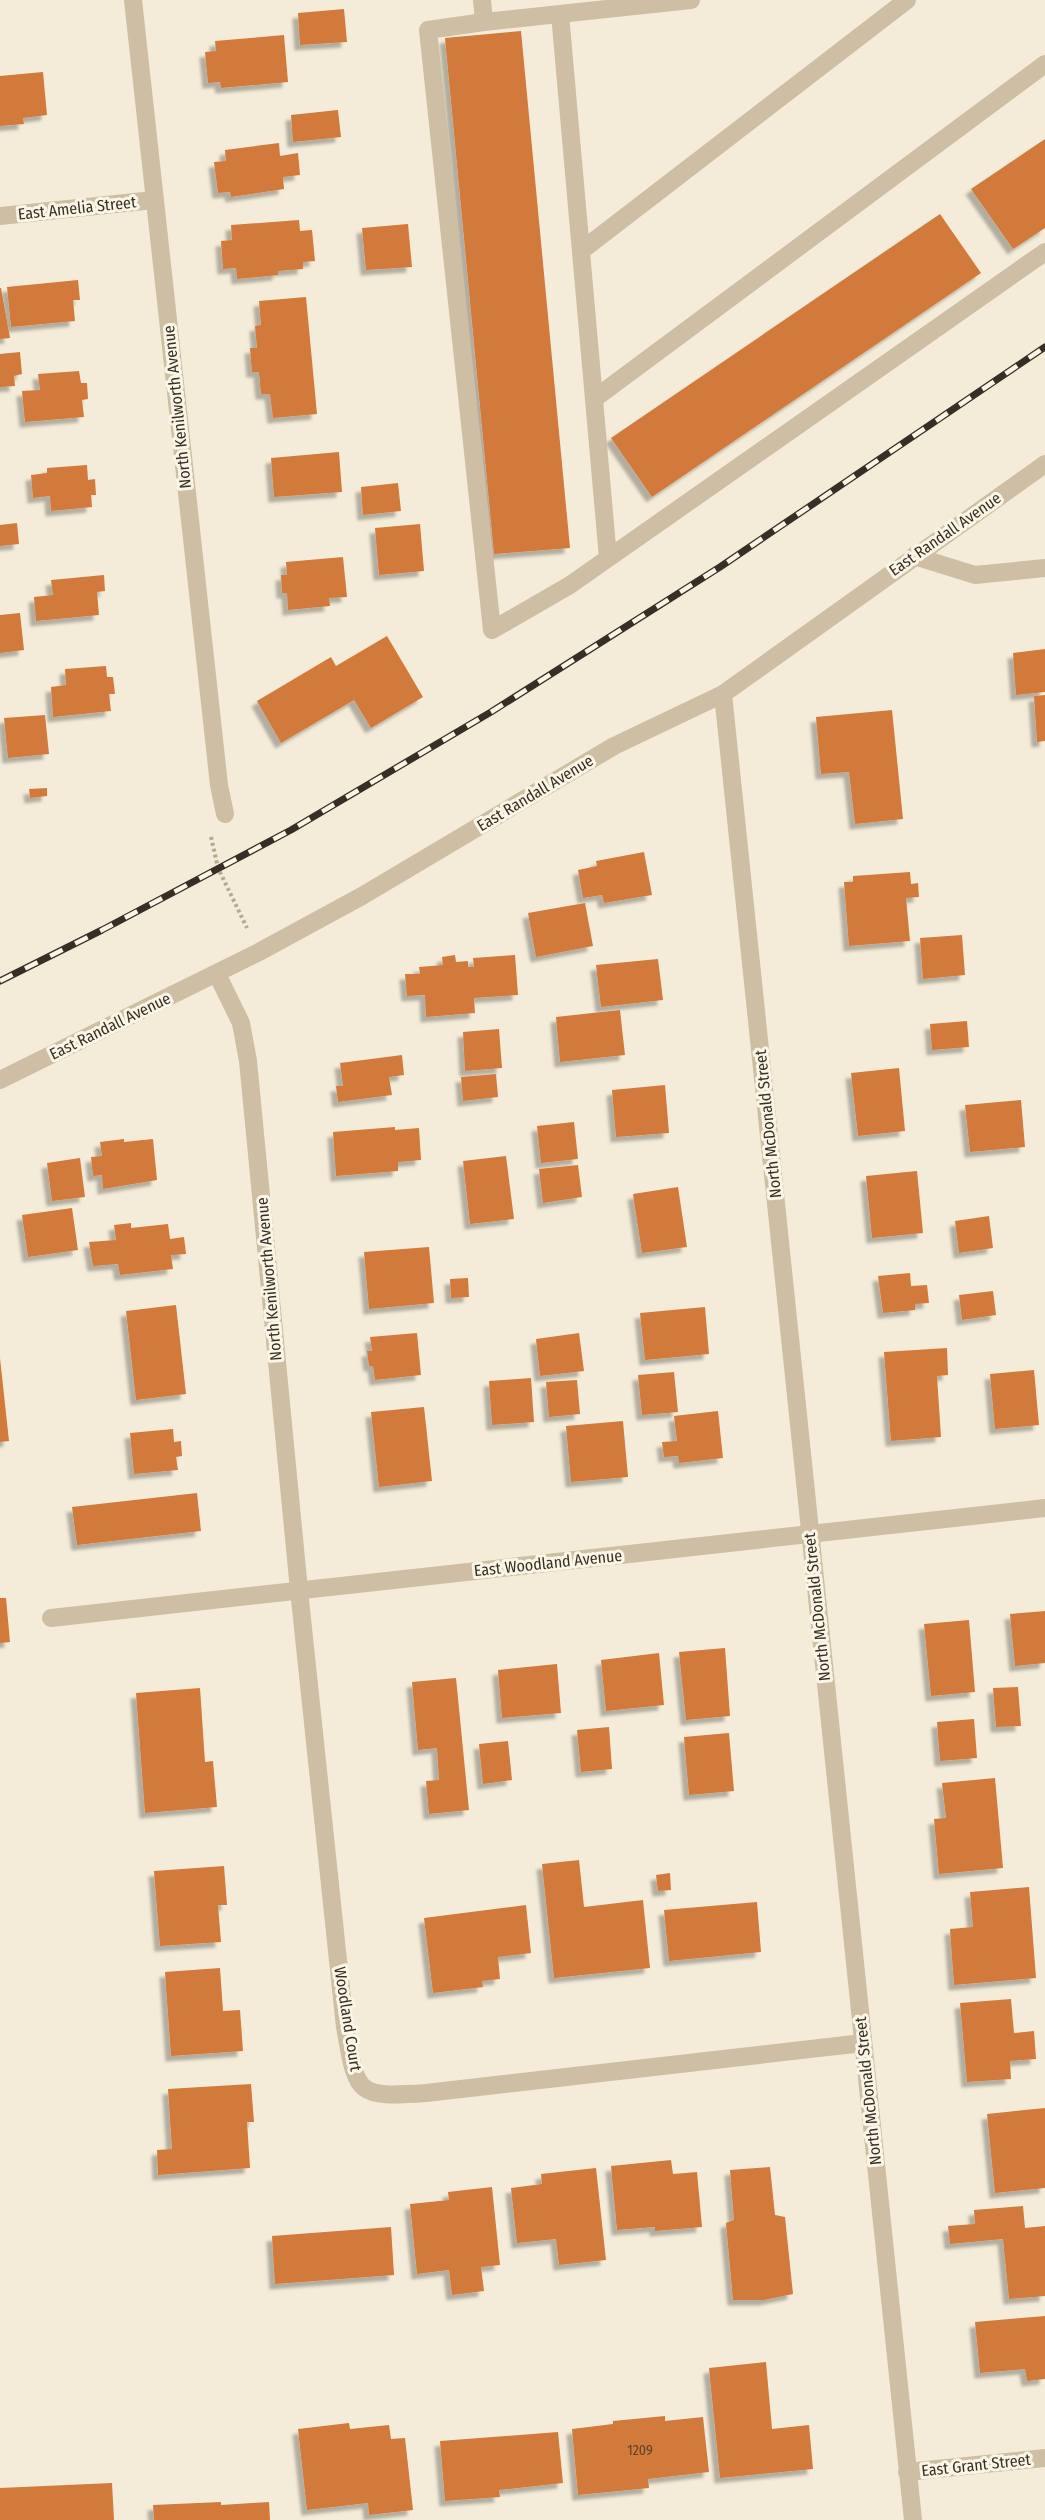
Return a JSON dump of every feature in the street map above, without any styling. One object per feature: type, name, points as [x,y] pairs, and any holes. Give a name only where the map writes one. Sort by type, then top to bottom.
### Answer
[{"type":"street","name":"North Kenilworth Avenue","points":[[133,0],[219,785],[225,814]]},
{"type":"street","points":[[482,0],[484,22]]},
{"type":"street","points":[[691,0],[428,30],[492,630],[570,585],[1045,252]]},
{"type":"street","points":[[581,251],[907,0]]},
{"type":"street","points":[[560,14],[608,558]]},
{"type":"street","points":[[594,399],[1045,64]]},
{"type":"street","name":"East Amelia Street","points":[[0,216],[154,200]]},
{"type":"street","name":"East Randall Avenue","points":[[0,1080],[259,952],[362,896],[614,746],[723,694],[1045,464]]},
{"type":"street","points":[[914,556],[975,575],[1045,568]]},
{"type":"street","name":"North McDonald Street","points":[[723,694],[913,2520]]},
{"type":"street","name":"North Kenilworth Avenue","points":[[217,974],[241,1023],[248,1061],[299,1590]]},
{"type":"street","name":"East Woodland Avenue","points":[[51,1618],[1045,1508]]},
{"type":"street","name":"Woodland Court","points":[[299,1590],[345,2027],[354,2073],[359,2084],[369,2092],[387,2096],[426,2093],[863,2043]]},
{"type":"street","name":"East Grant Street","points":[[907,2472],[1045,2458]]},
{"type":"path","points":[[210,834],[218,868],[259,952]]},
{"type":"building","points":[[344,9],[347,42],[300,45],[298,13]]},
{"type":"building","points":[[521,31],[570,548],[494,554],[445,38]]},
{"type":"building","points":[[284,35],[288,82],[221,88],[220,82],[208,83],[205,52],[216,51],[215,41]]},
{"type":"building","points":[[43,72],[47,115],[23,118],[24,124],[0,126],[0,76]]},
{"type":"building","points":[[338,110],[341,137],[293,142],[291,115]]},
{"type":"building","points":[[1045,139],[1045,228],[1013,249],[971,189]]},
{"type":"building","points":[[279,143],[280,156],[298,153],[300,175],[283,177],[284,189],[231,197],[230,192],[218,193],[214,162],[226,161],[225,150]]},
{"type":"building","points":[[940,214],[981,273],[652,497],[611,438]]},
{"type":"building","points":[[299,220],[300,231],[312,230],[315,261],[303,262],[303,269],[278,271],[278,275],[237,279],[236,268],[223,269],[221,241],[232,240],[231,225]]},
{"type":"building","points":[[408,224],[412,267],[366,270],[362,228]]},
{"type":"building","points":[[78,280],[80,300],[73,300],[75,321],[11,327],[7,287]]},
{"type":"building","points":[[0,288],[10,338],[0,339]]},
{"type":"building","points":[[306,297],[317,414],[273,418],[270,394],[261,394],[259,372],[252,372],[250,348],[257,348],[255,326],[261,325],[259,301]]},
{"type":"building","points":[[20,352],[22,374],[14,376],[15,386],[0,387],[0,354]]},
{"type":"building","points":[[79,371],[81,383],[87,383],[88,399],[82,400],[84,417],[25,422],[22,391],[40,390],[38,374]]},
{"type":"building","points":[[339,452],[342,492],[274,497],[271,458]]},
{"type":"building","points":[[87,465],[88,480],[95,479],[96,495],[91,495],[92,507],[51,511],[50,496],[33,498],[31,475],[47,473],[47,468]]},
{"type":"building","points":[[398,483],[401,511],[363,515],[361,487]]},
{"type":"building","points":[[17,523],[19,544],[0,546],[0,525]]},
{"type":"building","points":[[420,524],[424,571],[379,575],[375,528]]},
{"type":"building","points":[[343,557],[347,597],[329,598],[330,606],[288,610],[287,593],[282,593],[281,575],[287,575],[286,562]]},
{"type":"building","points":[[104,575],[105,591],[97,592],[99,615],[36,621],[34,597],[53,595],[51,580]]},
{"type":"building","points":[[20,613],[24,650],[0,653],[0,615]]},
{"type":"building","points":[[387,636],[423,697],[371,728],[354,700],[281,743],[257,701],[331,657],[336,666]]},
{"type":"building","points":[[1045,649],[1045,692],[1016,695],[1013,653]]},
{"type":"building","points":[[106,666],[107,677],[113,677],[115,694],[109,694],[111,711],[53,717],[51,687],[66,685],[65,669]]},
{"type":"building","points":[[1045,695],[1045,741],[1037,742],[1034,696]]},
{"type":"building","points":[[892,710],[903,819],[855,824],[849,772],[821,774],[816,717]]},
{"type":"building","points":[[45,715],[49,754],[8,758],[4,718]]},
{"type":"building","points":[[47,788],[47,796],[30,798],[29,789]]},
{"type":"building","points":[[644,852],[652,895],[604,903],[602,895],[583,898],[578,870],[597,866],[596,861]]},
{"type":"building","points":[[910,872],[911,884],[918,883],[919,897],[906,898],[910,941],[849,946],[844,882],[853,882],[853,876]]},
{"type":"building","points":[[585,903],[593,946],[536,957],[528,913]]},
{"type":"building","points":[[962,935],[965,975],[923,979],[920,938]]},
{"type":"building","points":[[455,955],[456,962],[468,961],[468,967],[474,967],[473,958],[515,955],[518,995],[474,998],[475,1013],[426,1017],[425,995],[407,996],[405,974],[420,974],[419,967],[443,965],[442,957]]},
{"type":"building","points":[[658,959],[663,1000],[601,1007],[596,965]]},
{"type":"building","points":[[620,1010],[625,1055],[560,1062],[556,1017]]},
{"type":"building","points":[[967,1021],[969,1047],[932,1050],[930,1024]]},
{"type":"building","points":[[499,1029],[502,1068],[465,1071],[463,1032]]},
{"type":"building","points":[[402,1055],[404,1075],[389,1077],[392,1095],[338,1102],[336,1086],[343,1086],[340,1063]]},
{"type":"building","points":[[899,1068],[905,1131],[858,1136],[851,1073]]},
{"type":"building","points":[[496,1074],[498,1097],[463,1101],[461,1077]]},
{"type":"building","points":[[665,1085],[669,1133],[616,1137],[612,1090]]},
{"type":"building","points":[[1021,1100],[1025,1147],[970,1152],[965,1105]]},
{"type":"building","points":[[574,1122],[578,1159],[541,1163],[537,1126]]},
{"type":"building","points":[[395,1127],[395,1130],[419,1128],[421,1160],[398,1162],[398,1171],[336,1176],[333,1132]]},
{"type":"building","points":[[124,1139],[124,1142],[153,1139],[157,1180],[103,1189],[102,1175],[93,1176],[91,1157],[102,1156],[100,1142]]},
{"type":"building","points":[[506,1156],[514,1219],[470,1224],[463,1161]]},
{"type":"building","points":[[80,1158],[85,1197],[52,1201],[47,1163]]},
{"type":"building","points":[[578,1165],[582,1197],[543,1203],[539,1169]]},
{"type":"building","points":[[917,1171],[923,1233],[872,1238],[866,1176]]},
{"type":"building","points":[[678,1187],[687,1247],[642,1253],[633,1194]]},
{"type":"building","points":[[72,1208],[78,1250],[28,1257],[22,1215]]},
{"type":"building","points":[[989,1216],[993,1248],[959,1253],[955,1221]]},
{"type":"building","points":[[131,1223],[131,1228],[168,1224],[170,1239],[184,1237],[186,1254],[171,1255],[173,1269],[120,1275],[118,1264],[93,1266],[89,1242],[116,1240],[114,1225]]},
{"type":"building","points":[[429,1247],[434,1303],[369,1309],[364,1252]]},
{"type":"building","points":[[910,1273],[911,1286],[927,1285],[929,1303],[915,1304],[915,1310],[883,1313],[878,1276]]},
{"type":"building","points":[[468,1278],[469,1297],[451,1298],[450,1279]]},
{"type":"building","points":[[993,1291],[996,1315],[962,1320],[959,1295]]},
{"type":"building","points":[[176,1305],[186,1394],[136,1400],[126,1311]]},
{"type":"building","points":[[705,1307],[709,1354],[645,1360],[640,1313]]},
{"type":"building","points":[[417,1333],[421,1375],[375,1380],[373,1366],[369,1366],[367,1351],[372,1351],[370,1337]]},
{"type":"building","points":[[579,1333],[584,1371],[540,1376],[536,1339]]},
{"type":"building","points":[[947,1348],[948,1375],[937,1376],[941,1437],[891,1441],[884,1352]]},
{"type":"building","points":[[0,1358],[9,1441],[0,1442]]},
{"type":"building","points":[[1034,1370],[1039,1425],[995,1429],[990,1374]]},
{"type":"building","points":[[674,1372],[678,1412],[642,1415],[638,1375]]},
{"type":"building","points":[[531,1378],[534,1422],[492,1425],[489,1381]]},
{"type":"building","points":[[577,1380],[580,1414],[549,1417],[546,1382]]},
{"type":"building","points":[[424,1407],[432,1481],[379,1487],[371,1412]]},
{"type":"building","points":[[718,1411],[723,1458],[679,1463],[678,1456],[664,1457],[662,1442],[677,1441],[674,1416]]},
{"type":"building","points":[[623,1421],[628,1477],[571,1482],[566,1426]]},
{"type":"building","points":[[173,1429],[174,1442],[181,1441],[182,1456],[176,1457],[178,1470],[134,1474],[130,1433]]},
{"type":"building","points":[[197,1493],[201,1531],[77,1545],[72,1507]]},
{"type":"building","points":[[0,1598],[6,1598],[10,1642],[0,1643]]},
{"type":"building","points":[[1045,1611],[1045,1663],[1015,1666],[1010,1614]]},
{"type":"building","points":[[969,1620],[975,1692],[931,1696],[924,1624]]},
{"type":"building","points":[[725,1648],[730,1716],[686,1720],[679,1652]]},
{"type":"building","points":[[659,1653],[664,1705],[606,1711],[601,1660]]},
{"type":"building","points":[[557,1664],[561,1713],[502,1718],[498,1670]]},
{"type":"building","points":[[456,1678],[469,1810],[429,1814],[426,1781],[439,1780],[437,1748],[418,1750],[412,1682]]},
{"type":"building","points":[[1018,1687],[1021,1726],[996,1727],[993,1688]]},
{"type":"building","points":[[200,1688],[205,1762],[213,1761],[217,1807],[145,1813],[136,1693]]},
{"type":"building","points":[[974,1719],[977,1758],[940,1761],[937,1722]]},
{"type":"building","points":[[609,1727],[612,1769],[581,1772],[577,1730]]},
{"type":"building","points":[[729,1733],[734,1791],[689,1795],[684,1737]]},
{"type":"building","points":[[508,1741],[512,1780],[483,1784],[479,1744]]},
{"type":"building","points":[[995,1778],[1003,1868],[939,1874],[934,1819],[946,1818],[942,1783]]},
{"type":"building","points":[[579,1860],[584,1907],[643,1900],[650,1968],[554,1978],[542,1864]]},
{"type":"building","points":[[224,1866],[227,1905],[218,1905],[221,1942],[160,1946],[154,1871]]},
{"type":"building","points":[[670,1873],[671,1890],[658,1891],[656,1875]]},
{"type":"building","points":[[1029,1887],[1036,1978],[954,1985],[950,1929],[973,1927],[970,1892]]},
{"type":"building","points":[[757,1902],[761,1952],[669,1961],[664,1910]]},
{"type":"building","points":[[526,1905],[531,1953],[498,1957],[500,1979],[482,1981],[483,1987],[433,1993],[424,1918]]},
{"type":"building","points":[[220,1968],[223,2011],[240,2010],[243,2051],[171,2056],[165,1972]]},
{"type":"building","points":[[1011,1999],[1014,2033],[1034,2031],[1036,2059],[1010,2061],[1011,2079],[967,2082],[960,2003]]},
{"type":"building","points":[[251,2084],[254,2122],[247,2122],[250,2168],[158,2175],[157,2150],[172,2149],[168,2089]]},
{"type":"building","points":[[1045,2108],[1045,2188],[995,2193],[987,2114]]},
{"type":"building","points":[[671,2160],[673,2174],[697,2172],[702,2227],[655,2231],[655,2227],[617,2230],[611,2166]]},
{"type":"building","points":[[770,2167],[775,2215],[785,2217],[793,2294],[764,2300],[733,2300],[726,2223],[734,2220],[730,2170]]},
{"type":"building","points":[[596,2168],[606,2260],[559,2265],[556,2239],[517,2243],[511,2188],[542,2184],[541,2174]]},
{"type":"building","points":[[492,2187],[500,2265],[481,2267],[484,2291],[452,2295],[449,2270],[417,2274],[410,2204],[449,2200],[448,2192]]},
{"type":"building","points":[[1023,2206],[1025,2228],[1045,2226],[1045,2296],[1009,2299],[1003,2239],[950,2244],[948,2226],[975,2224],[974,2210]]},
{"type":"building","points":[[391,2227],[394,2275],[275,2284],[272,2236]]},
{"type":"building","points":[[1045,2316],[1045,2379],[1027,2381],[1025,2369],[980,2373],[975,2322]]},
{"type":"building","points":[[766,2362],[772,2429],[809,2425],[813,2469],[720,2478],[709,2368]]},
{"type":"building","points":[[665,2416],[665,2421],[703,2417],[709,2472],[648,2479],[649,2488],[578,2495],[572,2429],[613,2424],[613,2421]]},
{"type":"building","points":[[349,2423],[350,2429],[389,2425],[391,2439],[405,2438],[413,2510],[369,2515],[368,2503],[307,2510],[298,2429]]},
{"type":"building","points":[[558,2432],[563,2483],[499,2490],[500,2497],[445,2501],[440,2441]]},
{"type":"building","points":[[112,2483],[114,2520],[0,2520],[0,2488]]},
{"type":"building","points":[[221,2502],[221,2505],[269,2502],[270,2520],[154,2520],[153,2505]]},
{"type":"railway","points":[[0,981],[291,830],[491,712],[720,567],[1045,347]]}]
